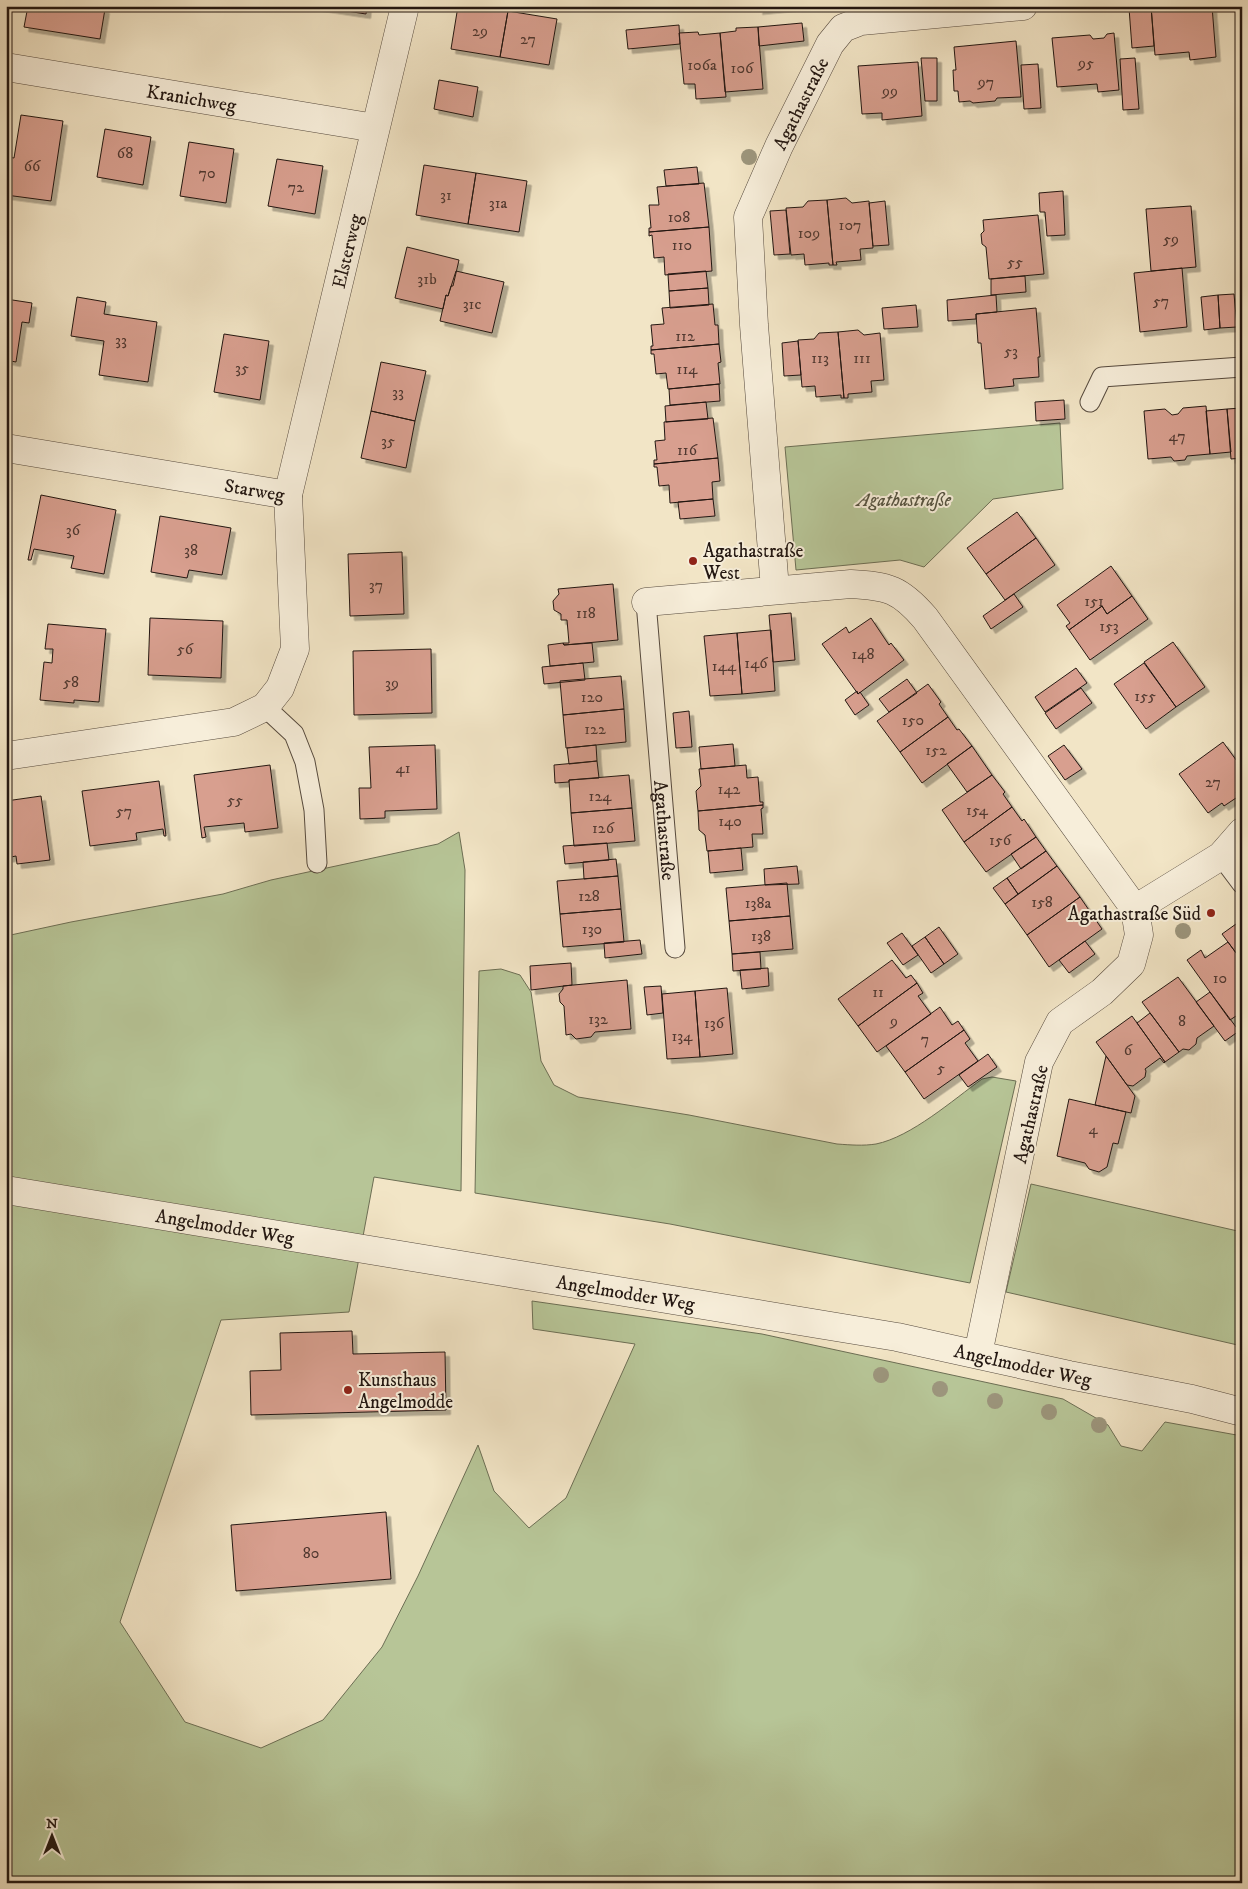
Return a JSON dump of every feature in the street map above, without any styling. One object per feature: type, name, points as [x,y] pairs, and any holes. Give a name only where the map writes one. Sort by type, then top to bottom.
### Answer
[{"type":"street","name":"Elsterweg","points":[[288,495],[405,6]]},
{"type":"street","name":"Agathastraße","points":[[775,589],[748,217],[779,146],[830,44],[843,28],[860,14],[1023,6]]},
{"type":"street","name":"Kranichweg","points":[[6,67],[375,128]]},
{"type":"street","name":"Starweg","points":[[6,448],[288,495],[295,650],[280,688],[265,706],[234,722],[6,756]]},
{"type":"street","name":"Agathastraße","points":[[646,602],[775,589],[850,584],[872,585],[893,589],[910,600],[925,618],[1135,909],[1139,935],[1131,964],[1102,992],[1060,1022],[1039,1062],[978,1354]]},
{"type":"street","points":[[1135,909],[1221,856],[1242,832]]},
{"type":"street","name":"Angelmodder Weg","points":[[6,1190],[897,1337],[1070,1375],[1192,1399],[1242,1412]]},
{"type":"lane","points":[[1090,402],[1102,377],[1242,367]]},
{"type":"lane","name":"Agathastraße","points":[[646,602],[675,948]]},
{"type":"lane","points":[[265,706],[294,734],[305,762],[314,810],[317,863]]},
{"type":"lane","points":[[1221,856],[1242,884]]},
{"type":"green space","name":"Agathastraße","points":[[1060,423],[1063,489],[993,499],[924,567],[900,560],[796,570],[785,447]]},
{"type":"green space","points":[[459,832],[465,870],[461,1191],[374,1177],[349,1312],[221,1320],[120,1622],[185,1722],[261,1748],[323,1720],[382,1647],[418,1576],[478,1445],[494,1491],[529,1528],[566,1498],[635,1344],[533,1329],[532,1301],[762,1334],[1063,1399],[1108,1425],[1121,1446],[1142,1451],[1165,1422],[1242,1436],[1242,1883],[6,1883],[6,936],[223,894],[271,880],[438,844]]},
{"type":"green space","points":[[501,969],[520,975],[531,992],[541,1061],[554,1085],[578,1097],[689,1115],[837,1144],[866,1145],[876,1144],[903,1134],[945,1107],[982,1079],[992,1077],[1016,1081],[970,1283],[670,1224],[475,1193],[479,971]]},
{"type":"green space","points":[[1031,1184],[1242,1232],[1242,1346],[1006,1292]]},
{"type":"building","points":[[28,6],[89,6],[105,9],[100,39],[24,27]]},
{"type":"building","points":[[314,6],[367,6],[366,14]]},
{"type":"building","points":[[458,6],[480,6],[508,11],[500,57],[451,49]]},
{"type":"building","points":[[759,6],[798,6],[758,10]]},
{"type":"building","points":[[1151,6],[1212,6],[1216,57],[1190,60],[1189,52],[1155,55]]},
{"type":"building","points":[[1151,6],[1154,46],[1132,48],[1129,8]]},
{"type":"building","points":[[508,11],[557,19],[549,65],[500,57]]},
{"type":"building","points":[[802,23],[804,41],[759,46],[758,27]]},
{"type":"building","points":[[679,25],[680,44],[628,49],[626,30]]},
{"type":"building","points":[[758,27],[763,89],[725,92],[720,33],[736,31],[736,28]]},
{"type":"building","points":[[698,32],[699,35],[720,33],[726,97],[696,99],[695,84],[684,84],[679,33]]},
{"type":"building","points":[[1114,33],[1119,90],[1098,92],[1097,84],[1057,87],[1052,38],[1090,35],[1093,39],[1104,38],[1107,34]]},
{"type":"building","points":[[1016,41],[1021,97],[997,98],[995,101],[973,103],[970,101],[959,102],[958,91],[954,91],[953,70],[956,70],[954,47]]},
{"type":"building","points":[[921,58],[937,58],[937,101],[925,101]]},
{"type":"building","points":[[1135,58],[1139,109],[1123,110],[1120,59]]},
{"type":"building","points":[[918,62],[922,116],[882,120],[882,113],[862,114],[858,66]]},
{"type":"building","points":[[1038,64],[1041,108],[1024,109],[1021,65]]},
{"type":"building","points":[[439,80],[478,87],[473,117],[434,109]]},
{"type":"building","points":[[21,115],[63,121],[51,201],[6,195],[6,173],[9,157],[14,158]]},
{"type":"building","points":[[105,129],[151,137],[143,185],[97,177]]},
{"type":"building","points":[[189,142],[234,149],[226,203],[180,196]]},
{"type":"building","points":[[277,159],[323,166],[315,214],[268,206]]},
{"type":"building","points":[[424,165],[476,173],[468,224],[416,215]]},
{"type":"building","points":[[697,167],[699,184],[666,186],[664,170]]},
{"type":"building","points":[[476,173],[527,181],[519,232],[468,224]]},
{"type":"building","points":[[704,183],[709,227],[649,232],[649,228],[651,228],[649,205],[659,205],[657,187]]},
{"type":"building","points":[[1063,191],[1065,235],[1047,236],[1045,212],[1040,212],[1039,193]]},
{"type":"building","points":[[846,198],[852,203],[869,201],[873,248],[860,249],[861,260],[836,262],[837,265],[833,265],[827,200]]},
{"type":"building","points":[[827,200],[833,265],[829,265],[829,263],[805,265],[804,254],[791,255],[786,208],[803,207],[808,201]]},
{"type":"building","points":[[885,201],[889,245],[873,246],[869,203]]},
{"type":"building","points":[[1191,206],[1196,267],[1151,271],[1146,209]]},
{"type":"building","points":[[786,210],[790,254],[774,255],[770,211]]},
{"type":"building","points":[[1038,215],[1044,274],[989,279],[986,247],[982,244],[983,220]]},
{"type":"building","points":[[709,227],[712,271],[665,275],[664,257],[654,258],[652,235],[649,236],[649,232]]},
{"type":"building","points":[[407,247],[459,260],[453,286],[451,286],[448,296],[446,295],[443,309],[395,298]]},
{"type":"building","points":[[1182,268],[1187,327],[1140,332],[1134,273]]},
{"type":"building","points":[[456,271],[504,282],[492,333],[440,321],[446,295],[448,296]]},
{"type":"building","points":[[706,271],[708,288],[669,291],[668,274]]},
{"type":"building","points":[[1025,276],[1026,292],[991,295],[991,279]]},
{"type":"building","points":[[708,288],[709,305],[670,308],[669,291]]},
{"type":"building","points":[[1234,294],[1237,327],[1220,328],[1218,295]]},
{"type":"building","points":[[996,295],[997,312],[976,314],[976,319],[948,321],[947,300]]},
{"type":"building","points":[[1218,295],[1220,328],[1204,330],[1201,297]]},
{"type":"building","points":[[77,297],[106,302],[104,314],[157,322],[148,382],[99,375],[104,341],[71,336]]},
{"type":"building","points":[[6,299],[32,303],[29,323],[22,322],[16,362],[6,360]]},
{"type":"building","points":[[713,304],[715,325],[718,325],[719,344],[651,350],[651,346],[653,346],[651,325],[664,324],[662,308]]},
{"type":"building","points":[[916,305],[918,327],[884,329],[882,308]]},
{"type":"building","points":[[1036,308],[1040,357],[1038,357],[1039,377],[1013,379],[1014,386],[985,389],[981,343],[978,343],[976,314]]},
{"type":"building","points":[[858,330],[864,335],[880,333],[884,380],[871,381],[872,392],[848,394],[848,398],[844,398],[838,332]]},
{"type":"building","points":[[838,332],[844,398],[841,398],[841,395],[816,397],[815,386],[802,387],[798,340],[814,339],[819,333]]},
{"type":"building","points":[[224,334],[269,341],[260,400],[214,392]]},
{"type":"building","points":[[798,341],[801,375],[784,376],[782,343]]},
{"type":"building","points":[[719,344],[721,362],[718,363],[720,384],[668,389],[666,373],[656,374],[654,354],[651,354],[651,350]]},
{"type":"building","points":[[381,362],[426,371],[415,421],[371,411]]},
{"type":"building","points":[[719,384],[720,401],[670,405],[669,389]]},
{"type":"building","points":[[1064,400],[1065,419],[1036,421],[1035,402]]},
{"type":"building","points":[[706,402],[708,419],[666,422],[665,406]]},
{"type":"building","points":[[1206,406],[1210,454],[1187,456],[1185,460],[1174,461],[1171,457],[1148,459],[1144,411],[1165,409],[1172,415],[1178,414],[1183,408]]},
{"type":"building","points":[[1242,408],[1242,458],[1231,459],[1227,409]]},
{"type":"building","points":[[1227,409],[1231,452],[1210,454],[1206,411]]},
{"type":"building","points":[[371,411],[415,421],[406,468],[361,458]]},
{"type":"building","points":[[713,418],[718,458],[654,464],[654,460],[657,460],[655,441],[665,440],[664,422]]},
{"type":"building","points":[[718,458],[720,481],[712,482],[713,499],[670,503],[669,485],[659,486],[657,467],[654,467],[654,464]]},
{"type":"building","points":[[41,495],[116,510],[104,574],[71,568],[74,556],[34,549],[31,560],[28,560]]},
{"type":"building","points":[[713,499],[715,516],[680,519],[678,502]]},
{"type":"building","points":[[1017,512],[1036,538],[986,574],[967,548]]},
{"type":"building","points":[[160,516],[231,528],[222,575],[189,570],[187,578],[151,572]]},
{"type":"building","points":[[1036,538],[1055,565],[1005,600],[986,574]]},
{"type":"building","points":[[402,552],[404,614],[350,616],[348,554]]},
{"type":"building","points":[[1111,566],[1132,596],[1107,614],[1102,606],[1069,630],[1066,626],[1070,623],[1057,605]]},
{"type":"building","points":[[613,584],[618,640],[564,645],[563,643],[569,643],[567,620],[561,620],[561,614],[554,610],[553,601],[559,594],[558,589]]},
{"type":"building","points":[[1014,594],[1023,607],[991,629],[983,616]]},
{"type":"building","points":[[1132,596],[1148,619],[1090,660],[1069,630],[1102,606],[1107,614]]},
{"type":"building","points":[[791,613],[795,660],[773,662],[769,615]]},
{"type":"building","points":[[150,618],[223,621],[221,678],[148,675]]},
{"type":"building","points":[[871,618],[889,645],[891,643],[904,660],[858,694],[822,644],[846,627],[849,633]]},
{"type":"building","points":[[48,624],[106,629],[99,702],[74,700],[74,703],[40,700],[44,662],[52,663],[53,649],[45,649]]},
{"type":"building","points":[[771,630],[775,691],[742,694],[737,633]]},
{"type":"building","points":[[737,633],[742,694],[710,696],[704,636]]},
{"type":"building","points":[[1173,642],[1205,687],[1176,707],[1144,662]]},
{"type":"building","points":[[563,643],[564,645],[592,643],[594,662],[550,666],[548,645]]},
{"type":"building","points":[[431,649],[432,713],[354,715],[353,651]]},
{"type":"building","points":[[583,663],[585,680],[544,684],[542,667]]},
{"type":"building","points":[[1144,663],[1176,707],[1146,729],[1114,684]]},
{"type":"building","points":[[1076,668],[1087,683],[1045,712],[1035,697]]},
{"type":"building","points":[[621,676],[624,709],[563,715],[560,681]]},
{"type":"building","points":[[907,679],[917,693],[889,712],[879,699]]},
{"type":"building","points":[[928,684],[941,702],[939,704],[948,717],[900,752],[877,721]]},
{"type":"building","points":[[1081,688],[1092,703],[1056,729],[1045,713]]},
{"type":"building","points":[[857,691],[858,694],[860,692],[869,705],[855,715],[845,700]]},
{"type":"building","points":[[624,709],[626,742],[566,748],[563,715]]},
{"type":"building","points":[[689,711],[692,747],[676,748],[673,713]]},
{"type":"building","points":[[948,717],[972,746],[922,783],[900,752]]},
{"type":"building","points":[[1223,742],[1242,768],[1242,789],[1236,792],[1239,796],[1224,806],[1222,803],[1208,813],[1179,774]]},
{"type":"building","points":[[733,744],[735,766],[701,769],[699,747]]},
{"type":"building","points":[[435,745],[437,809],[385,811],[385,818],[360,819],[359,788],[371,788],[369,747]]},
{"type":"building","points":[[596,745],[597,761],[569,764],[567,748]]},
{"type":"building","points":[[1064,745],[1082,769],[1065,780],[1048,756]]},
{"type":"building","points":[[972,746],[992,775],[967,792],[947,764]]},
{"type":"building","points":[[597,761],[599,778],[555,783],[554,765]]},
{"type":"building","points":[[270,765],[278,828],[245,832],[244,823],[204,827],[206,837],[202,838],[194,775]]},
{"type":"building","points":[[746,765],[747,778],[758,777],[760,802],[763,802],[763,805],[698,811],[696,791],[701,786],[699,769]]},
{"type":"building","points":[[629,775],[632,808],[571,813],[569,780]]},
{"type":"building","points":[[992,775],[1005,792],[1003,794],[1012,807],[964,842],[942,810]]},
{"type":"building","points":[[159,781],[166,836],[164,836],[163,829],[136,833],[137,840],[90,846],[82,791]]},
{"type":"building","points":[[41,796],[50,860],[17,864],[16,856],[6,858],[6,801]]},
{"type":"building","points":[[763,805],[761,809],[763,834],[752,834],[753,847],[707,851],[705,835],[699,830],[698,811]]},
{"type":"building","points":[[1012,807],[1022,821],[1024,819],[1036,837],[986,872],[964,842]]},
{"type":"building","points":[[632,808],[635,841],[574,846],[571,813]]},
{"type":"building","points":[[1036,837],[1046,851],[1021,869],[1011,854]]},
{"type":"building","points":[[607,843],[609,860],[565,864],[563,846]]},
{"type":"building","points":[[741,848],[743,870],[710,873],[708,851]]},
{"type":"building","points":[[1046,851],[1057,866],[1018,894],[1007,878]]},
{"type":"building","points":[[616,859],[618,876],[584,879],[583,862]]},
{"type":"building","points":[[797,866],[799,884],[765,885],[764,869]]},
{"type":"building","points":[[1057,866],[1080,897],[1027,935],[1005,904]]},
{"type":"building","points":[[618,876],[621,909],[560,914],[557,881]]},
{"type":"building","points":[[1007,878],[1018,894],[1005,904],[993,888]]},
{"type":"building","points":[[787,883],[790,916],[729,921],[726,888]]},
{"type":"building","points":[[1080,897],[1102,929],[1049,967],[1027,935]]},
{"type":"building","points":[[621,909],[624,942],[563,947],[560,914]]},
{"type":"building","points":[[790,916],[793,949],[732,954],[729,921]]},
{"type":"building","points":[[1236,924],[1242,932],[1242,961],[1222,934]]},
{"type":"building","points":[[939,927],[958,954],[944,964],[925,937]]},
{"type":"building","points":[[902,933],[918,955],[903,965],[887,943]]},
{"type":"building","points":[[925,937],[944,964],[931,973],[912,946]]},
{"type":"building","points":[[640,940],[642,954],[605,958],[604,943]]},
{"type":"building","points":[[1085,941],[1095,954],[1069,973],[1059,960]]},
{"type":"building","points":[[1228,942],[1242,961],[1242,1012],[1230,1020],[1187,960],[1201,950],[1205,958]]},
{"type":"building","points":[[760,952],[761,969],[733,971],[732,954]]},
{"type":"building","points":[[892,960],[906,978],[911,975],[917,983],[858,1026],[838,999]]},
{"type":"building","points":[[571,963],[572,985],[531,990],[530,966]]},
{"type":"building","points":[[768,968],[769,986],[742,989],[740,970]]},
{"type":"building","points":[[1178,977],[1214,1026],[1197,1038],[1196,1044],[1189,1050],[1183,1049],[1179,1052],[1142,1002]]},
{"type":"building","points":[[627,980],[631,1029],[595,1032],[591,1037],[576,1039],[571,1034],[566,1035],[564,1006],[560,1002],[559,994],[563,986]]},
{"type":"building","points":[[917,983],[923,993],[918,996],[931,1014],[877,1052],[858,1026]]},
{"type":"building","points":[[661,986],[663,1013],[647,1015],[644,987]]},
{"type":"building","points":[[727,988],[733,1054],[700,1057],[695,991]]},
{"type":"building","points":[[695,991],[700,1057],[667,1059],[662,994]]},
{"type":"building","points":[[1210,992],[1239,1031],[1225,1041],[1196,1002]]},
{"type":"building","points":[[940,1007],[952,1025],[958,1021],[964,1030],[905,1072],[886,1046]]},
{"type":"building","points":[[1150,1013],[1179,1052],[1165,1062],[1137,1023]]},
{"type":"building","points":[[1132,1016],[1165,1062],[1160,1058],[1145,1069],[1145,1077],[1133,1086],[1127,1085],[1096,1042]]},
{"type":"building","points":[[964,1030],[970,1039],[965,1043],[978,1061],[924,1099],[905,1072]]},
{"type":"building","points":[[988,1054],[997,1067],[968,1087],[959,1075]]},
{"type":"building","points":[[1106,1056],[1135,1096],[1131,1113],[1095,1105]]},
{"type":"building","points":[[1069,1099],[1126,1112],[1118,1144],[1113,1143],[1107,1167],[1099,1172],[1089,1169],[1085,1163],[1057,1156]]},
{"type":"building","name":"Kunsthaus Angelmodde","points":[[352,1331],[353,1354],[445,1352],[446,1410],[251,1415],[250,1371],[281,1370],[280,1333]]},
{"type":"building","points":[[386,1512],[391,1579],[236,1591],[231,1525]]},
{"type":"place","name":"Agathastraße West","points":[[693,561]]},
{"type":"place","name":"Agathastraße Süd","points":[[1211,913]]},
{"type":"place","name":"Kunsthaus Angelmodde","points":[[348,1390]]}]
